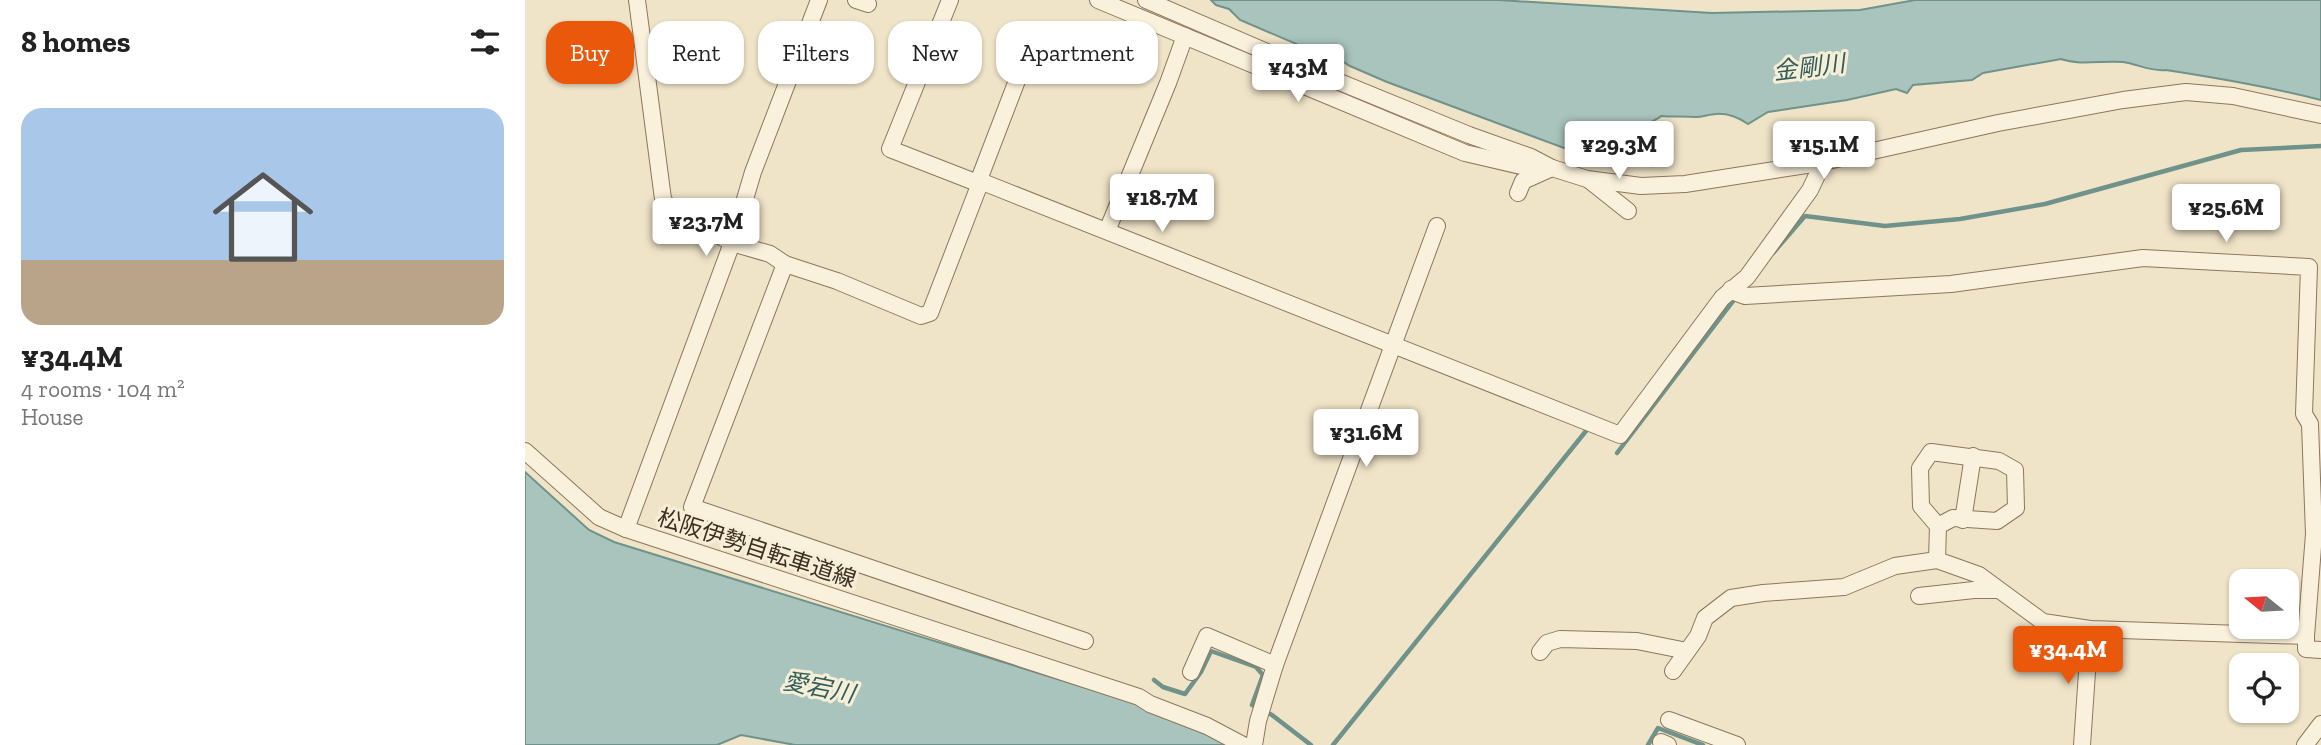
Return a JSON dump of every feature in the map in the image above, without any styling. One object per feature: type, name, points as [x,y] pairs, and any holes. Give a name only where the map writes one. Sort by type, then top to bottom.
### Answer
[{"type":"street","points":[[636,0],[663,199],[667,206],[732,243],[770,254],[785,264],[837,281],[921,316],[930,313],[1016,84]]},
{"type":"street","name":"松阪伊勢自転車道線","points":[[818,0],[753,172],[732,243],[626,529],[1128,693],[1207,726],[1243,745]]},
{"type":"street","points":[[950,0],[890,149],[980,184],[985,183],[1620,435],[1722,298],[1737,293],[1951,284],[2143,258],[2309,267],[2304,414],[2315,424],[2314,534],[2306,649],[2321,650]]},
{"type":"street","points":[[1098,0],[1465,153],[1534,169],[1552,168]]},
{"type":"street","points":[[1146,0],[1314,72],[1469,135],[1531,157],[1552,168],[1587,179],[1641,186],[1685,184],[1818,163],[1998,123],[2123,100],[2186,92],[2233,96],[2321,114]]},
{"type":"street","points":[[1107,231],[1185,36]]},
{"type":"street","points":[[1737,293],[1810,190],[1818,173],[1818,163]]},
{"type":"street","points":[[1518,193],[1523,181],[1552,168]]},
{"type":"street","points":[[1587,179],[1628,211]]},
{"type":"street","points":[[1254,745],[1263,701],[1275,664],[1437,226]]},
{"type":"street","points":[[785,264],[692,507],[1085,641]]},
{"type":"street","points":[[525,450],[599,517],[626,529]]},
{"type":"street","points":[[1937,560],[1938,526],[1921,506],[1920,468],[1931,452],[1999,461],[2015,470],[2017,508],[1997,521],[1953,518],[1938,526]]},
{"type":"street","points":[[1963,520],[1973,456]]},
{"type":"street","points":[[1673,671],[1699,636],[1705,618],[1731,598],[1844,587],[1895,566],[1937,560],[1979,575],[2043,622],[2090,629],[2306,636]]},
{"type":"street","points":[[1919,596],[1997,590]]},
{"type":"street","points":[[2083,745],[2090,629]]},
{"type":"street","points":[[1191,673],[1207,636],[1275,664]]},
{"type":"street","points":[[1540,652],[1547,643],[1560,639],[1637,641],[1688,651]]},
{"type":"street","points":[[1669,720],[1737,745]]},
{"type":"street","points":[[2305,745],[2321,724]]},
{"type":"water","name":"金剛川","points":[[1211,0],[1498,0],[1712,13],[1860,10],[1915,0],[2321,0],[2321,100],[2244,83],[2155,70],[2123,62],[2076,62],[2061,59],[1983,73],[1972,80],[1913,85],[1907,93],[1896,89],[1847,100],[1768,112],[1748,124],[1733,116],[1720,114],[1697,117],[1661,116],[1638,129],[1630,151],[1650,166],[1619,163],[1614,157],[1600,159],[1588,151],[1572,151],[1387,82],[1336,57],[1334,60],[1240,20],[1229,9],[1216,5]]},
{"type":"water","name":"愛宕川","points":[[525,472],[589,530],[614,542],[1132,702],[1205,732],[1226,745],[795,745],[741,735],[717,745],[525,745]]},
{"type":"waterway","points":[[1774,252],[1805,216],[1885,226],[1960,219],[2045,204],[2241,150],[2321,146]]},
{"type":"waterway","points":[[1617,453],[1737,296]]},
{"type":"waterway","points":[[1333,745],[1586,431]]},
{"type":"waterway","points":[[1154,680],[1163,687],[1185,694],[1201,672],[1211,651],[1256,667],[1263,675],[1252,705],[1272,715],[1311,745]]},
{"type":"waterway","points":[[1648,745],[1658,728],[1703,745]]}]
